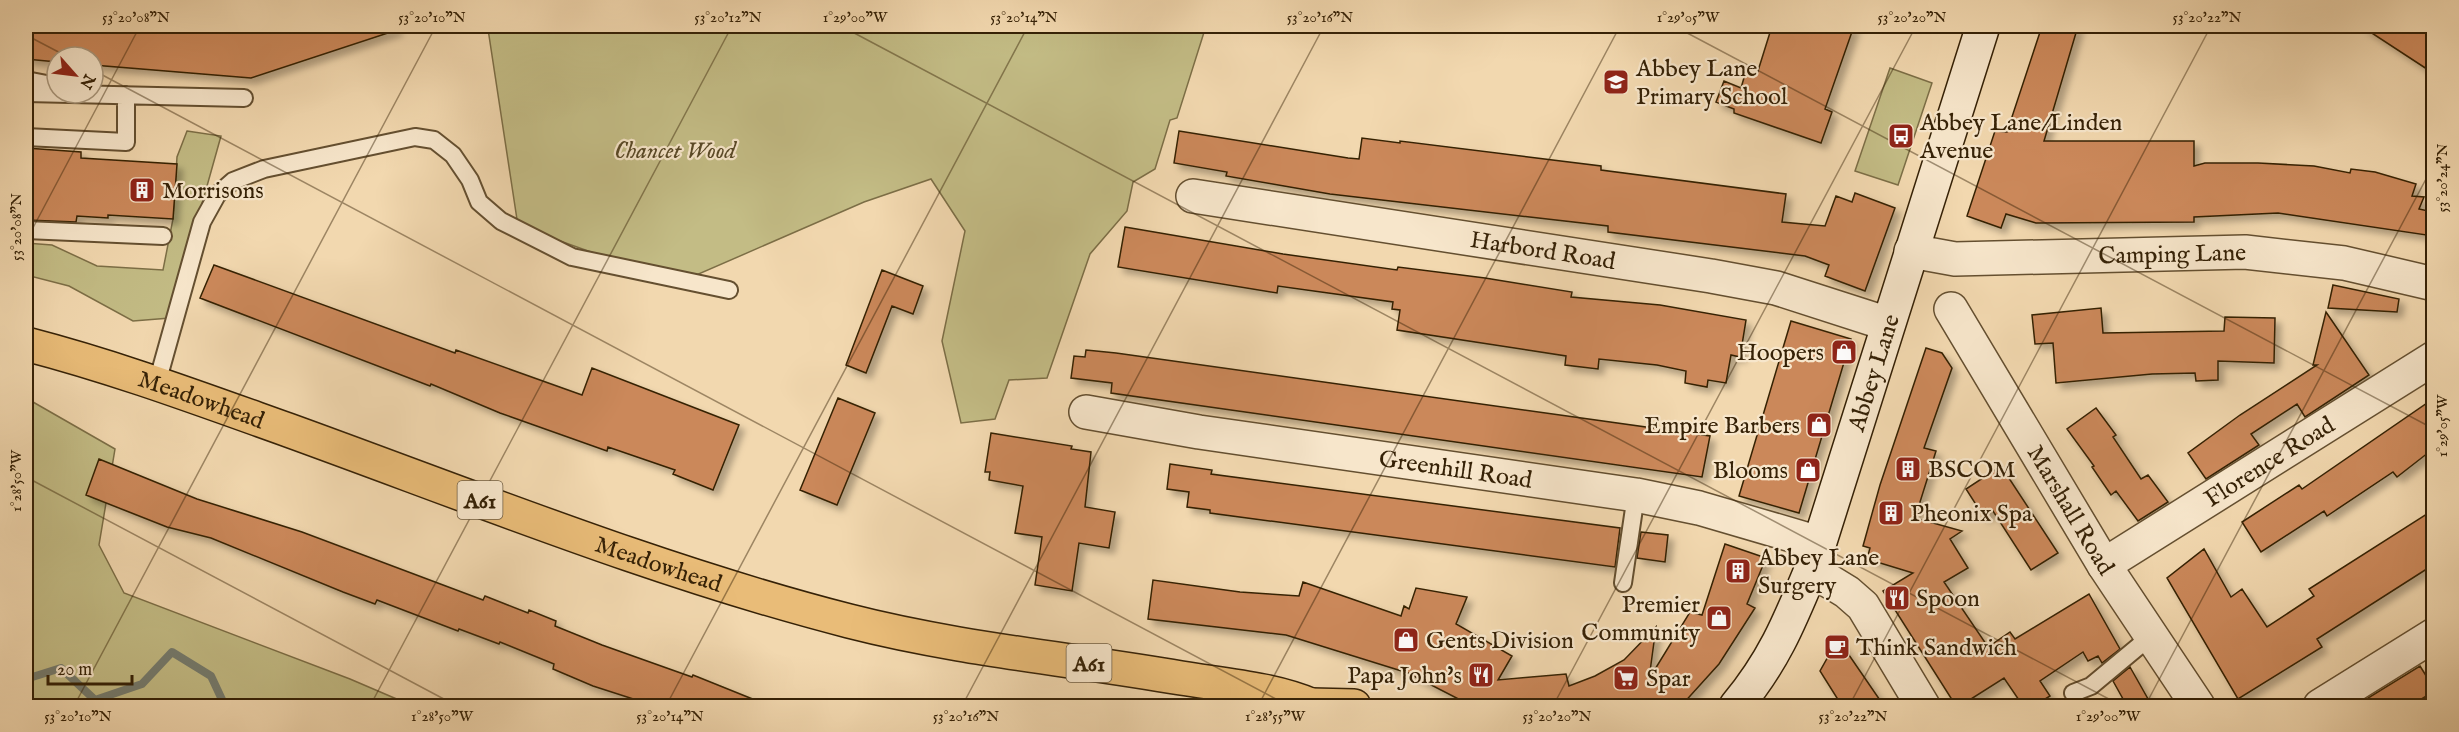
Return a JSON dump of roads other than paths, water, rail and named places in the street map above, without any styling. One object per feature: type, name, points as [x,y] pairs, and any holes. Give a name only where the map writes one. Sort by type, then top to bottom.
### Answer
[{"type":"highway","name":"Meadowhead","points":[[26,344],[157,383],[646,560],[766,598],[853,622],[1229,686],[1312,706]]},
{"type":"highway","name":"A61","points":[[1312,706],[1354,706]]},
{"type":"street","name":"Abbey Lane","points":[[1736,706],[1752,688],[1785,633],[1815,557],[1983,26]]},
{"type":"street","name":"Harbord Road","points":[[1193,196],[1711,276],[1776,288],[1888,324]]},
{"type":"street","name":"Camping Lane","points":[[1911,251],[1955,259],[2245,252],[2344,263],[2433,284]]},
{"type":"street","name":"Marshall Road","points":[[1951,309],[2104,565],[2198,706]]},
{"type":"street","name":"Florence Road","points":[[2104,565],[2433,358]]},
{"type":"street","name":"Greenhill Road","points":[[1086,412],[1211,434],[1636,495],[1699,508],[1815,557],[1866,609],[1923,706]]},
{"type":"street","points":[[2320,706],[2433,635]]},
{"type":"lane","points":[[26,80],[45,84]]},
{"type":"lane","points":[[26,93],[45,93]]},
{"type":"lane","points":[[105,94],[244,98]]},
{"type":"lane","points":[[26,137],[126,142],[126,95]]},
{"type":"lane","points":[[157,383],[202,222],[217,195],[233,181],[264,169],[415,137],[434,140],[453,155],[470,180],[479,202],[501,221],[572,257],[729,290]]},
{"type":"lane","points":[[26,230],[163,236]]},
{"type":"lane","points":[[1623,583],[1636,495]]},
{"type":"lane","points":[[2073,693],[2091,686],[2151,636]]},
{"type":"waterway","points":[[26,679],[61,668],[95,700],[142,684],[172,652],[211,676],[225,706]]},
{"type":"place","name":"Abbey Lane Primary School","points":[[1616,82]]},
{"type":"place","name":"Abbey Lane/Linden Avenue","points":[[1901,136]]},
{"type":"place","name":"Morrisons","points":[[142,190]]},
{"type":"place","name":"Hoopers","points":[[1844,352]]},
{"type":"place","name":"Empire Barbers","points":[[1819,425]]},
{"type":"place","name":"BSCOM","points":[[1908,469]]},
{"type":"place","name":"Blooms","points":[[1808,470]]},
{"type":"place","name":"Pheonix Spa","points":[[1891,513]]},
{"type":"place","name":"Abbey Lane Surgery","points":[[1738,571]]},
{"type":"place","name":"Spoon","points":[[1897,598]]},
{"type":"place","name":"Premier Community","points":[[1719,618]]},
{"type":"place","name":"Gents Division","points":[[1406,640]]},
{"type":"place","name":"Think Sandwich","points":[[1837,647]]},
{"type":"place","name":"Papa John's","points":[[1481,675]]},
{"type":"place","name":"Spar","points":[[1626,678]]},
{"type":"park label","name":"Chancet Wood","points":[[675,150]]}]
